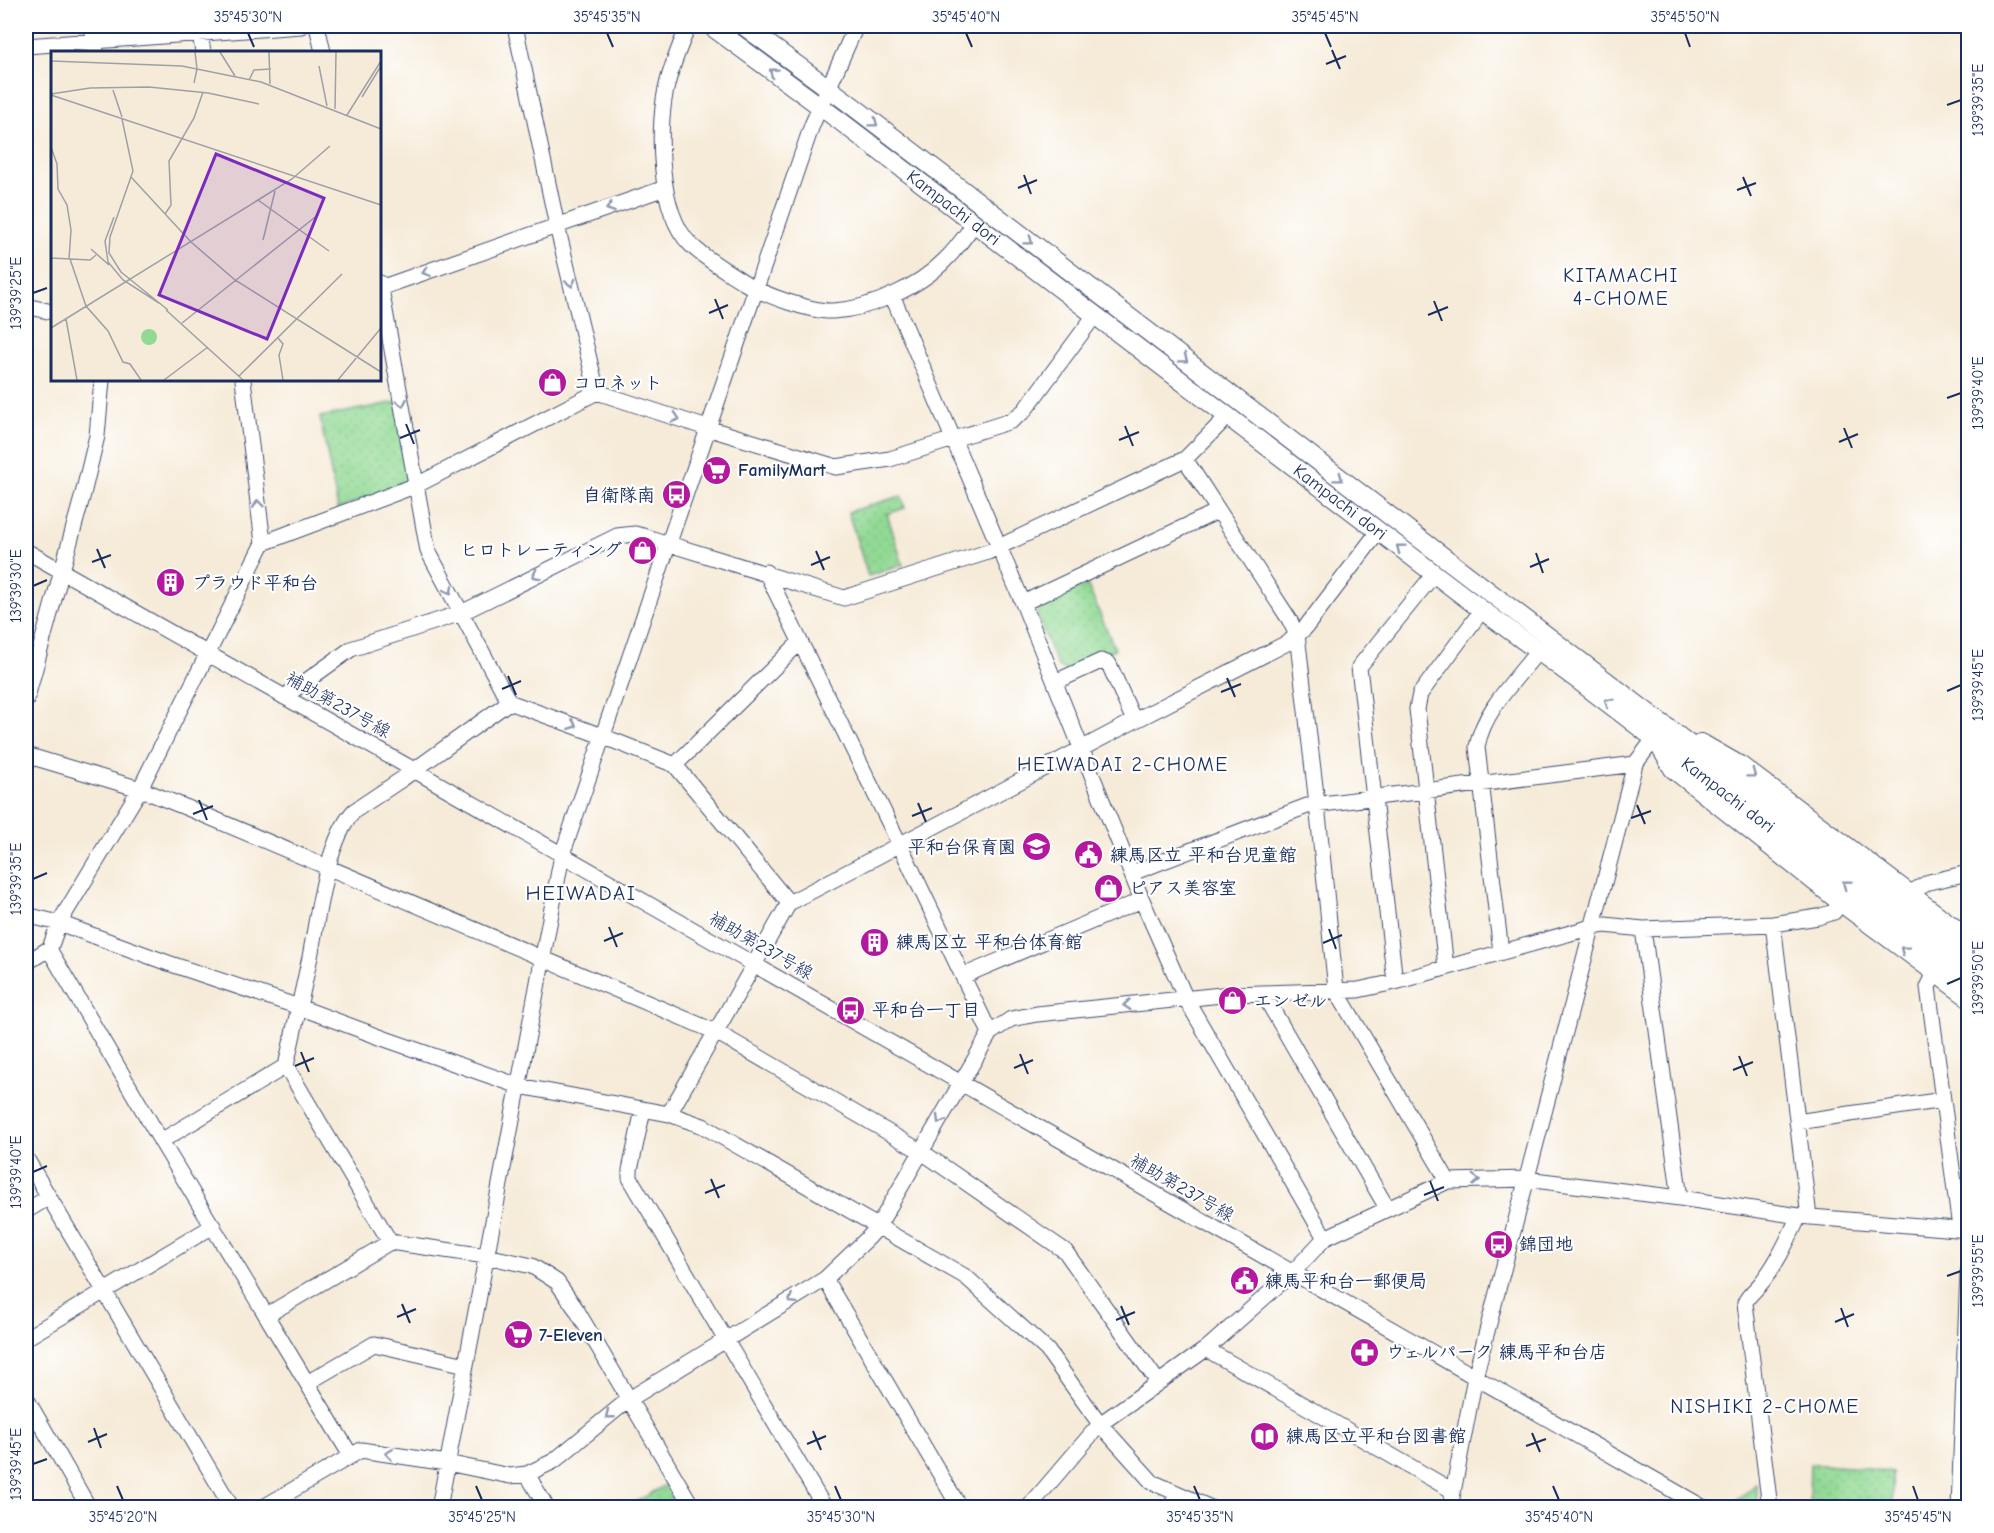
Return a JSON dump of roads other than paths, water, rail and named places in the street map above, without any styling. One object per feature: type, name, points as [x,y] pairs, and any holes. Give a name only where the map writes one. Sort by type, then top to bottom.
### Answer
[{"type":"main road","name":"Kampachi dori","points":[[711,26],[1482,610],[1538,651],[1659,731]]},
{"type":"main road","name":"Kampachi dori","points":[[744,26],[828,87],[1659,731],[1968,957]]},
{"type":"main road","points":[[1659,731],[1673,769],[1840,902],[1968,997]]},
{"type":"main road","name":"Kampachi dori","points":[[1901,906],[1968,978]]},
{"type":"main road","points":[[1901,906],[1968,938]]},
{"type":"street","points":[[92,26],[95,47]]},
{"type":"street","points":[[26,46],[95,47],[200,29],[301,26]]},
{"type":"street","points":[[317,26],[323,51]]},
{"type":"street","points":[[516,26],[557,226],[597,392]]},
{"type":"street","points":[[688,26],[665,95],[662,148],[665,188],[675,222],[689,243],[755,289],[797,304],[831,311],[857,308],[892,295],[930,274],[947,259],[974,224]]},
{"type":"street","points":[[439,1508],[562,855],[812,125],[856,26]]},
{"type":"street","points":[[200,29],[203,51]]},
{"type":"street","points":[[381,286],[665,188]]},
{"type":"street","points":[[381,291],[428,550],[508,702],[675,765],[789,903]]},
{"type":"street","points":[[892,295],[1023,603],[1142,900],[1185,999],[1325,1238]]},
{"type":"street","points":[[26,306],[51,312]]},
{"type":"street","points":[[263,543],[417,485],[597,392],[836,467],[890,459],[1011,421],[1024,411],[1095,315]]},
{"type":"street","points":[[26,701],[97,436],[102,381]]},
{"type":"street","points":[[26,963],[49,949],[59,923],[140,789],[263,543],[243,381]]},
{"type":"street","points":[[284,697],[351,649],[461,612],[609,538],[634,534],[766,572],[844,598],[999,547],[1185,459],[1227,417]]},
{"type":"street","points":[[1185,459],[1298,635],[1336,990],[1448,1181]]},
{"type":"street","points":[[1023,603],[1218,511]]},
{"type":"street","points":[[669,1114],[789,903],[1288,642],[1298,635],[1378,532]]},
{"type":"street","name":"補助第237号線","points":[[26,551],[414,770],[1702,1507]]},
{"type":"street","points":[[766,572],[990,1033]]},
{"type":"street","points":[[1395,982],[1359,667],[1434,574]]},
{"type":"street","points":[[1446,968],[1417,709],[1420,694],[1482,610]]},
{"type":"street","points":[[675,765],[800,642]]},
{"type":"street","points":[[1501,952],[1477,747],[1487,716],[1538,651]]},
{"type":"street","points":[[1055,682],[1101,661],[1109,664],[1134,721]]},
{"type":"street","points":[[390,1242],[286,1066],[328,868],[342,828],[354,811],[508,702]]},
{"type":"street","points":[[1450,1508],[1475,1377],[1635,764],[1659,731]]},
{"type":"street","points":[[26,755],[140,789],[717,1032],[922,1152],[1065,1251],[1158,1382]]},
{"type":"street","points":[[1132,873],[1317,804],[1635,764]]},
{"type":"street","points":[[1901,906],[1929,882],[1968,873]]},
{"type":"street","points":[[963,976],[1142,900]]},
{"type":"street","points":[[262,1508],[361,1450],[447,1462],[510,1476],[526,1474],[554,1461],[628,1400],[825,1280],[877,1228],[990,1033],[1011,1019],[1037,1014],[1232,994],[1358,990],[1395,982],[1592,927],[1605,925],[1643,929],[1773,924],[1818,917],[1834,912],[1840,902]]},
{"type":"street","points":[[26,915],[59,923],[519,1086],[669,1114],[703,1126],[877,1228],[966,1277],[1047,1350],[1100,1424],[1152,1482],[1211,1508]]},
{"type":"street","points":[[1770,1508],[1745,1301],[1762,1282],[1804,1217],[1797,1122],[1773,924]]},
{"type":"street","points":[[1643,929],[1680,1198]]},
{"type":"street","points":[[49,949],[161,1141],[351,1456]]},
{"type":"street","points":[[1028,1508],[1100,1424],[1206,1348],[1292,1272],[1325,1238],[1448,1181],[1526,1179],[1680,1198],[1804,1217],[1964,1229],[1928,987],[1935,973]]},
{"type":"street","points":[[1267,993],[1268,1002],[1388,1208]]},
{"type":"street","points":[[161,1141],[286,1066]]},
{"type":"street","points":[[1797,1122],[1943,1100]]},
{"type":"street","points":[[643,1110],[630,1178],[825,1508]]},
{"type":"street","points":[[26,1158],[232,1508]]},
{"type":"street","points":[[26,1211],[49,1197]]},
{"type":"street","points":[[26,1338],[213,1226]]},
{"type":"street","points":[[267,1316],[390,1242],[486,1256],[532,1266],[557,1282],[576,1310],[693,1508]]},
{"type":"street","points":[[1959,1508],[1968,1272]]},
{"type":"street","points":[[825,1280],[960,1508]]},
{"type":"street","points":[[307,1383],[374,1344],[466,1365]]},
{"type":"street","points":[[1206,1348],[1453,1491]]},
{"type":"street","points":[[26,1398],[89,1508]]},
{"type":"street","points":[[526,1474],[547,1508]]},
{"type":"street","points":[[1169,1508],[1179,1494]]},
{"type":"place","name":"コロネット","points":[[552,383]]},
{"type":"place","name":"FamilyMart","points":[[717,470]]},
{"type":"place","name":"自衛隊南","points":[[676,495]]},
{"type":"place","name":"ヒロトレーティング","points":[[643,550]]},
{"type":"place","name":"プラウド平和台","points":[[171,583]]},
{"type":"place","name":"平和台保育園","points":[[1037,847]]},
{"type":"place","name":"練馬区立 平和台児童館","points":[[1089,855]]},
{"type":"place","name":"ピアス美容室","points":[[1108,888]]},
{"type":"place","name":"練馬区立 平和台体育館","points":[[875,942]]},
{"type":"place","name":"エンゼル","points":[[1233,1001]]},
{"type":"place","name":"平和台一丁目","points":[[851,1010]]},
{"type":"place","name":"錦団地","points":[[1498,1244]]},
{"type":"place","name":"練馬平和台一郵便局","points":[[1244,1281]]},
{"type":"place","name":"7-Eleven","points":[[518,1335]]},
{"type":"place","name":"ウェルパーク 練馬平和台店","points":[[1365,1352]]},
{"type":"place","name":"練馬区立平和台図書館","points":[[1265,1436]]},
{"type":"district","name":"KITAMACHI 4-CHOME","points":[[1621,286]]},
{"type":"district","name":"HEIWADAI 2-CHOME","points":[[1123,764]]},
{"type":"district","name":"HEIWADAI","points":[[581,893]]},
{"type":"district","name":"NISHIKI 2-CHOME","points":[[1765,1406]]}]
